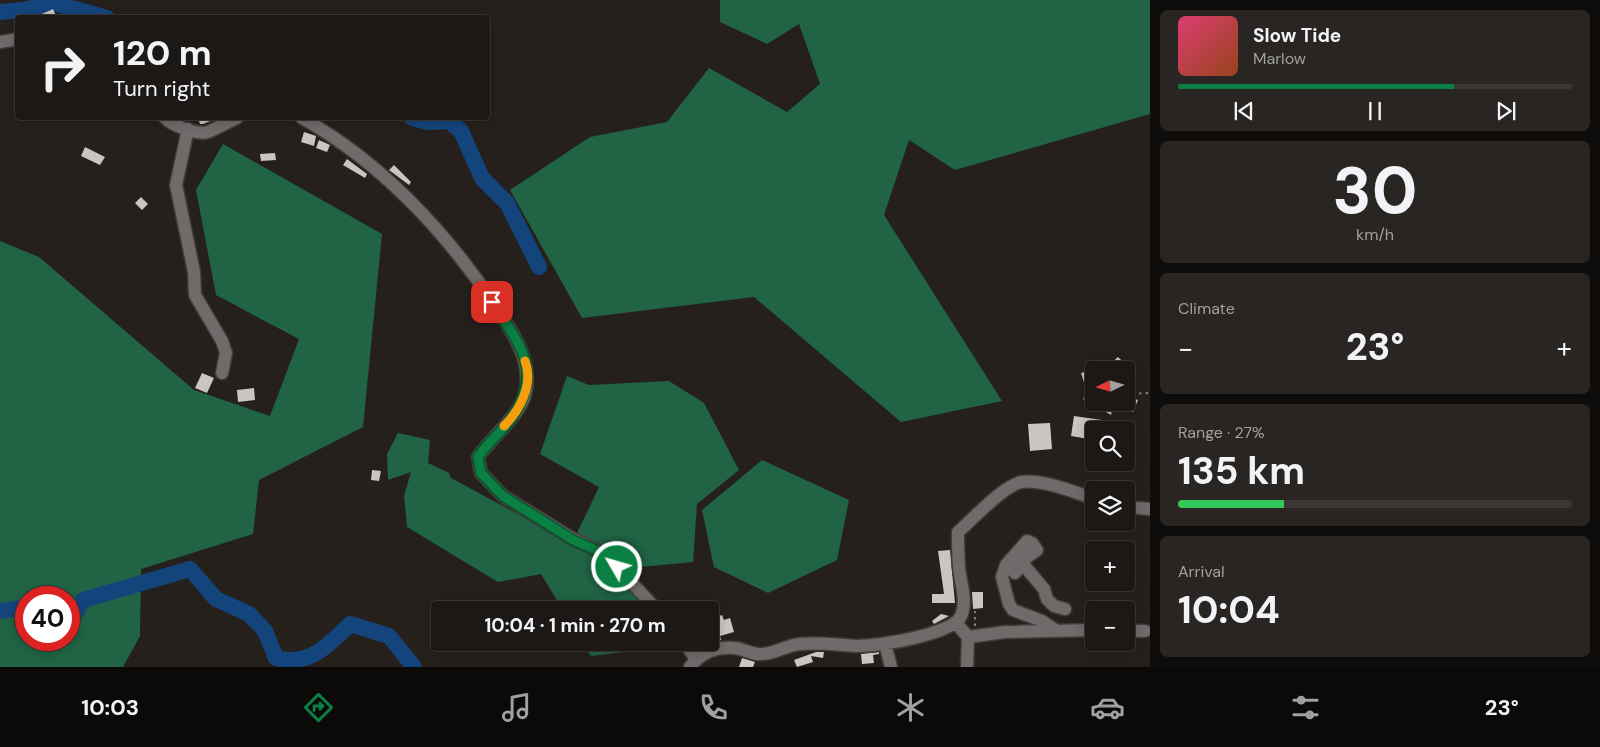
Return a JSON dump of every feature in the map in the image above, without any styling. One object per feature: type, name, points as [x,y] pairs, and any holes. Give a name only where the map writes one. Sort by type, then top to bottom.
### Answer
[{"type":"street","points":[[0,42],[15,40]]},
{"type":"street","points":[[167,120],[188,129],[207,132],[233,120]]},
{"type":"street","points":[[305,120],[329,134],[385,178],[431,222],[466,265],[517,341],[527,367],[526,392],[512,418],[489,441],[478,457],[481,473],[503,496],[573,540],[605,554],[649,601]]},
{"type":"street","points":[[188,129],[176,185],[194,272],[195,295],[222,341],[226,353],[222,373]]},
{"type":"street","points":[[688,651],[693,663],[719,648],[734,648],[760,654],[795,644],[857,646],[885,643],[945,629],[956,623],[962,615],[963,594],[959,568],[958,532],[1002,491],[1022,482],[1056,488],[1085,496]]},
{"type":"street","points":[[1135,507],[1150,509]]},
{"type":"street","points":[[1055,630],[1042,621],[1013,610],[1009,604],[1002,577],[1006,565],[1027,541],[1032,543],[1037,550],[1019,568],[1044,589],[1047,599],[1054,606],[1065,609]]},
{"type":"street","points":[[956,623],[971,637],[1055,630],[1085,630]]},
{"type":"street","points":[[1135,631],[1144,631]]},
{"type":"street","points":[[967,667],[971,637]]},
{"type":"street","points":[[885,643],[891,667]]},
{"type":"path","points":[[1135,394],[1150,393]]},
{"type":"path","points":[[971,637],[975,611]]},
{"type":"green space","points":[[720,0],[1150,0],[1150,114],[955,170],[909,140],[884,215],[1002,401],[901,422],[754,297],[582,318],[510,190],[590,137],[667,122],[709,68],[787,112],[820,84],[799,24],[767,44],[720,22]]},
{"type":"green space","points":[[223,144],[382,234],[363,427],[259,480],[253,534],[141,569],[140,636],[123,667],[0,667],[0,241],[39,257],[194,390],[270,416],[299,339],[216,295],[196,190]]},
{"type":"green space","points":[[567,376],[589,385],[669,381],[704,403],[739,470],[697,504],[693,562],[630,568],[577,533],[599,487],[540,454]]},
{"type":"green space","points":[[398,433],[430,440],[428,463],[449,473],[451,478],[598,557],[640,601],[558,601],[541,574],[498,582],[407,527],[404,496],[411,472],[388,480],[387,454]]},
{"type":"green space","points":[[762,460],[849,500],[837,560],[768,593],[714,567],[702,510]]},
{"type":"green space","points":[[588,651],[632,651],[591,656]]},
{"type":"building","points":[[53,9],[56,15],[40,15]]},
{"type":"building","points":[[199,120],[213,120],[203,124],[200,124]]},
{"type":"building","points":[[304,132],[316,136],[314,146],[301,142]]},
{"type":"building","points":[[319,140],[330,145],[327,152],[316,148]]},
{"type":"building","points":[[85,147],[105,157],[100,165],[81,156]]},
{"type":"building","points":[[275,153],[276,160],[261,161],[260,154]]},
{"type":"building","points":[[347,159],[367,174],[365,178],[343,165]]},
{"type":"building","points":[[394,165],[411,182],[409,185],[389,170]]},
{"type":"building","points":[[141,197],[148,204],[142,210],[135,203]]},
{"type":"building","points":[[1118,357],[1122,361],[1114,361]]},
{"type":"building","points":[[1085,372],[1085,386],[1081,373]]},
{"type":"building","points":[[202,373],[214,378],[207,393],[195,388]]},
{"type":"building","points":[[254,388],[255,400],[238,402],[237,390]]},
{"type":"building","points":[[1074,416],[1102,420],[1085,421],[1085,438],[1071,436]]},
{"type":"building","points":[[1050,423],[1052,449],[1030,451],[1028,424]]},
{"type":"building","points":[[372,470],[381,471],[379,481],[371,480]]},
{"type":"building","points":[[950,550],[955,603],[932,603],[932,594],[944,594],[938,551]]},
{"type":"building","points":[[972,592],[983,592],[983,608],[973,609]]},
{"type":"building","points":[[941,614],[949,616],[934,624],[932,621]]},
{"type":"building","points":[[722,615],[724,620],[730,618],[734,632],[720,636],[721,640],[719,640],[719,616]]},
{"type":"building","points":[[816,652],[824,652],[823,658],[811,656],[813,662],[797,667],[794,660]]},
{"type":"building","points":[[879,652],[879,654],[873,655],[874,663],[862,664],[861,654]]},
{"type":"building","points":[[742,658],[755,662],[753,667],[739,667]]},
{"type":"waterway","points":[[0,12],[23,10],[54,3],[96,15]]},
{"type":"waterway","points":[[420,120],[428,122],[449,121],[461,131],[482,178],[507,203],[539,267]]},
{"type":"waterway","points":[[80,606],[83,600],[190,569],[216,599],[249,614],[265,631],[276,658],[288,660],[309,657],[326,646],[350,624],[389,636],[414,667]]},
{"type":"waterway","points":[[0,611],[15,609]]},
{"type":"slow traffic","points":[[504,426],[512,418],[526,392],[527,367],[525,361]]},
{"type":"route","points":[[492,302],[517,341],[527,367],[526,392],[512,418],[489,441],[478,457],[481,473],[503,496],[573,540],[605,554],[617,567]]}]
